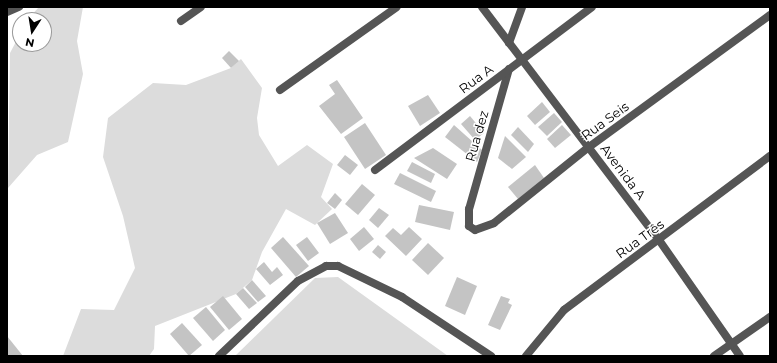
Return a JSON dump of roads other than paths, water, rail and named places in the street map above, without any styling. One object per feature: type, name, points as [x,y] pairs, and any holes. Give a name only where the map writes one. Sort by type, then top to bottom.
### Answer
[{"type":"street","points":[[7,12],[19,7]]},
{"type":"street","points":[[181,21],[201,7]]},
{"type":"street","points":[[280,90],[397,7]]},
{"type":"street","name":"Avenida A","points":[[482,7],[659,240],[740,356]]},
{"type":"street","points":[[509,43],[522,7]]},
{"type":"street","name":"Rua A","points":[[375,170],[592,7]]},
{"type":"street","name":"Rua Seis","points":[[469,209],[472,229],[485,228],[589,147],[770,15]]},
{"type":"street","name":"Rua dez","points":[[469,209],[509,69]]},
{"type":"street","name":"Rua Três","points":[[526,356],[531,347],[564,310],[770,156]]},
{"type":"street","points":[[219,356],[298,281],[326,266],[338,266],[402,297],[491,356]]},
{"type":"street","points":[[714,356],[770,317]]}]
